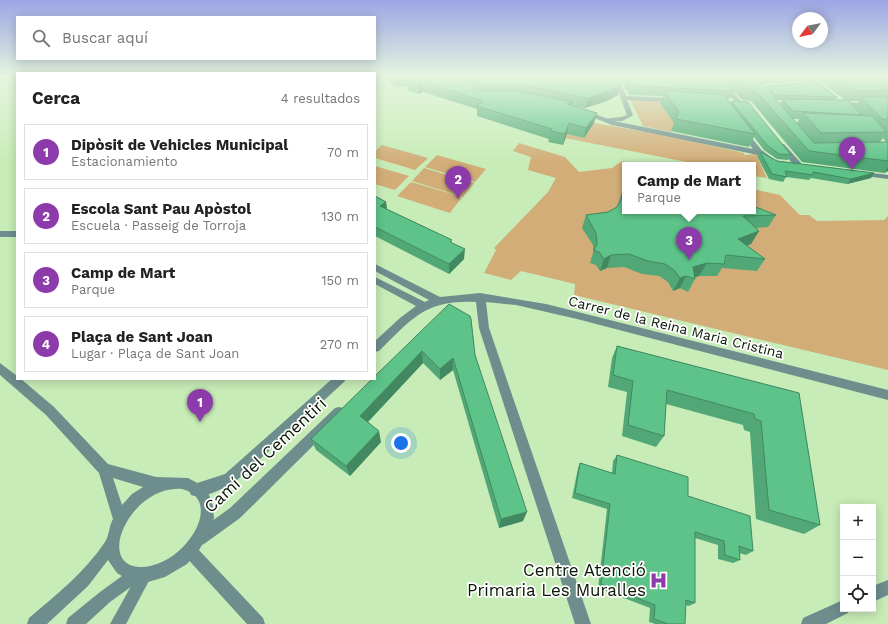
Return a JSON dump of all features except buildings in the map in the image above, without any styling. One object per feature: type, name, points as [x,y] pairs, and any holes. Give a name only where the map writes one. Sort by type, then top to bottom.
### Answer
[{"type":"street","points":[[605,120],[627,118],[630,115],[626,105]]},
{"type":"street","points":[[845,105],[855,115]]},
{"type":"street","points":[[573,109],[588,112],[612,123],[760,153]]},
{"type":"street","points":[[738,124],[760,153],[774,162],[801,165],[778,140]]},
{"type":"street","points":[[853,172],[885,176]]},
{"type":"street","points":[[0,234],[16,234]]},
{"type":"street","points":[[376,268],[442,305]]},
{"type":"street","points":[[376,281],[424,306],[442,305]]},
{"type":"street","points":[[480,297],[484,328],[583,624]]},
{"type":"street","name":"Carrer de la Reina Maria Cristina","points":[[442,305],[455,299],[480,297],[528,305],[888,395]]},
{"type":"street","points":[[376,347],[424,306]]},
{"type":"street","points":[[0,368],[50,411],[104,469],[120,519]]},
{"type":"street","name":"Camí del Cementiri","points":[[196,490],[215,485],[230,478],[339,380]]},
{"type":"street","name":"Camí del Cementiri","points":[[195,545],[235,513],[345,406]]},
{"type":"street","points":[[104,469],[164,484]]},
{"type":"street","points":[[74,624],[105,597],[140,575],[159,573],[173,566],[195,545],[206,524],[206,504],[202,494],[188,484],[180,482],[164,484],[142,495],[131,504],[120,519],[115,530],[112,544],[113,556],[121,568],[140,575]]},
{"type":"street","points":[[35,624],[83,581],[112,544]]},
{"type":"street","points":[[195,545],[257,624]]},
{"type":"street","points":[[118,624],[140,575]]},
{"type":"street","points":[[876,593],[888,587]]},
{"type":"street","points":[[809,624],[840,609]]},
{"type":"shaded area","points":[[633,105],[664,105],[678,128],[673,128],[671,132],[643,126]]},
{"type":"shaded area","points":[[594,123],[665,135],[744,153],[744,155],[756,154],[767,178],[756,176],[756,162],[687,162],[565,138],[567,134],[584,138]]},
{"type":"shaded area","points":[[519,143],[565,157],[579,172],[612,168],[622,161],[626,162],[622,162],[622,214],[756,214],[756,190],[780,195],[800,215],[809,215],[817,221],[884,220],[888,216],[888,370],[574,295],[575,284],[521,271],[511,280],[484,273],[496,250],[494,248],[548,192],[556,178],[528,170],[531,157],[513,151]]},
{"type":"shaded area","points":[[382,145],[428,158],[415,170],[376,158],[376,150]]},
{"type":"shaded area","points":[[437,155],[486,169],[475,182],[425,167]]},
{"type":"shaded area","points":[[376,166],[409,176],[395,190],[376,184]]},
{"type":"shaded area","points":[[424,168],[474,183],[463,197],[412,181]]},
{"type":"shaded area","points":[[411,182],[462,197],[450,213],[397,196]]},
{"type":"place","name":"Plaça de Sant Joan","points":[[852,170]]},
{"type":"place","name":"Escola Sant Pau Apòstol","points":[[458,199]]},
{"type":"place","name":"Camp de Mart","points":[[689,260]]},
{"type":"place","name":"Dipòsit de Vehicles Municipal","points":[[200,422]]},
{"type":"place","name":"Centre Atenció Primaria Les Muralles","points":[[659,580]]}]
